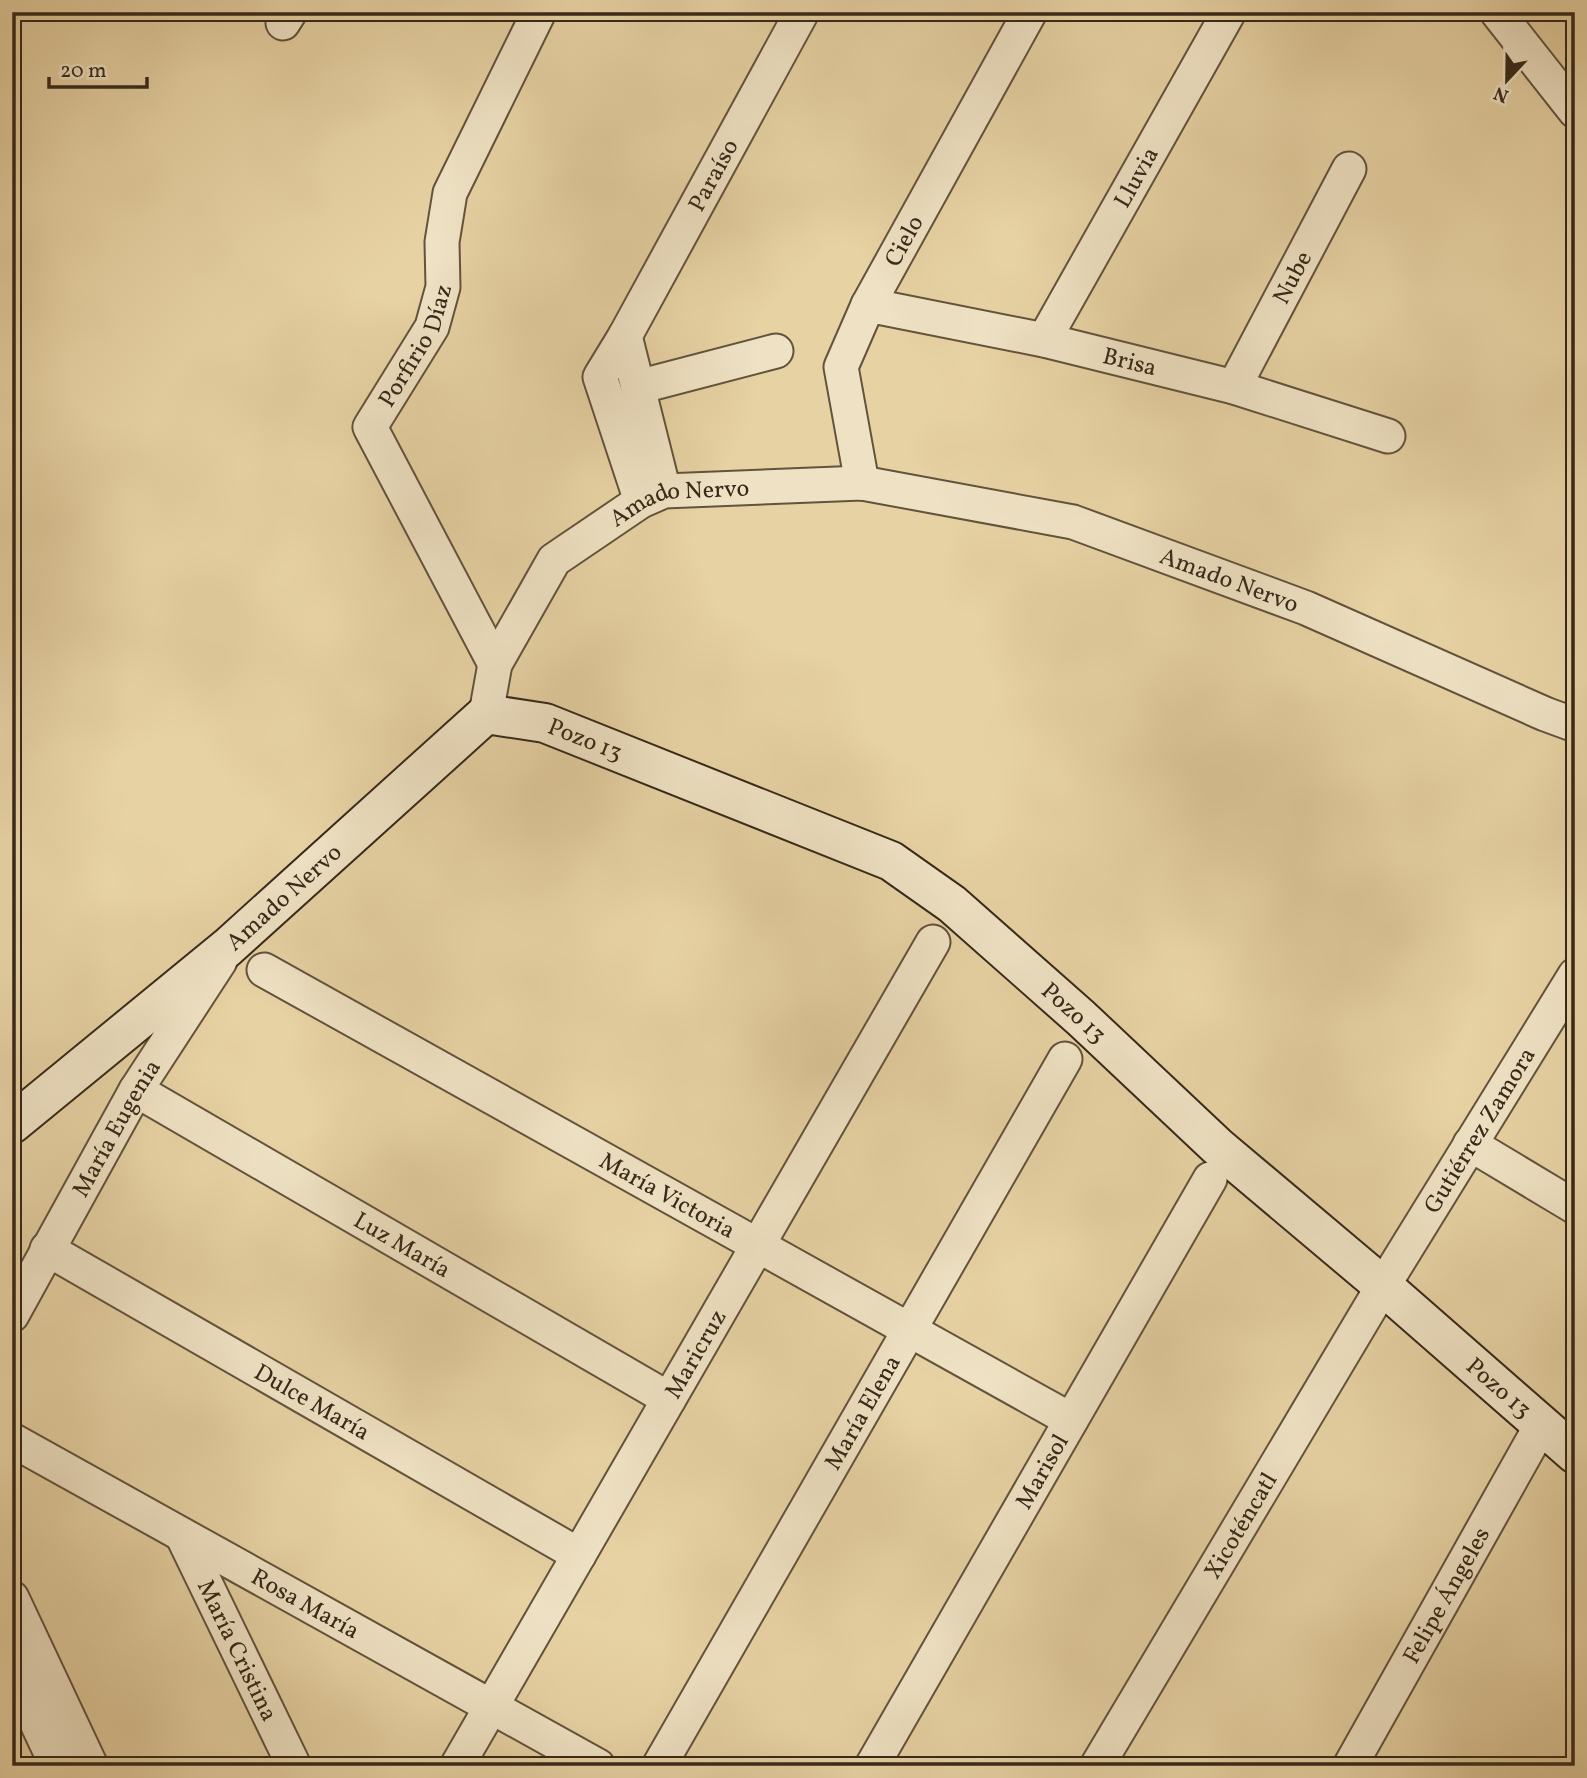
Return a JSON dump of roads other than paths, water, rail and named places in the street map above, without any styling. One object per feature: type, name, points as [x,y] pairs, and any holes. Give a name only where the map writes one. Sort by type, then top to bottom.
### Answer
[{"type":"main road","name":"Amado Nervo","points":[[12,1124],[229,947],[486,715]]},
{"type":"main road","name":"Pozo 13","points":[[486,715],[545,723],[891,861],[952,904],[1081,1018],[1219,1147],[1575,1454]]},
{"type":"street","name":"Paraíso","points":[[653,496],[600,377],[802,12]]},
{"type":"street","name":"Cielo","points":[[862,483],[841,367],[868,305],[1030,12]]},
{"type":"street","name":"Lluvia","points":[[1044,341],[1229,12]]},
{"type":"street","points":[[1497,12],[1575,111]]},
{"type":"street","name":"Porfirio Díaz","points":[[495,664],[370,427],[432,327],[443,287],[442,242],[450,193],[529,18]]},
{"type":"street","name":"Nube","points":[[1234,387],[1349,169]]},
{"type":"street","name":"Brisa","points":[[868,305],[1044,341],[1234,387],[1388,436]]},
{"type":"street","points":[[625,336],[638,387],[653,496]]},
{"type":"street","points":[[638,387],[776,351]]},
{"type":"street","name":"Amado Nervo","points":[[486,715],[495,664],[554,560],[653,496],[862,483],[1073,523],[1306,608],[1545,715],[1575,725]]},
{"type":"street","name":"Maricruz","points":[[457,1766],[933,943]]},
{"type":"street","name":"María Eugenia","points":[[12,1315],[136,1090],[229,947]]},
{"type":"street","name":"María Victoria","points":[[264,970],[1071,1420]]},
{"type":"street","name":"Gutiérrez Zamora","points":[[1383,1286],[1575,975]]},
{"type":"street","name":"María Elena","points":[[659,1766],[1065,1059]]},
{"type":"street","name":"Luz María","points":[[136,1090],[669,1399]]},
{"type":"street","points":[[1470,1144],[1575,1207]]},
{"type":"street","name":"Marisol","points":[[872,1766],[1210,1179]]},
{"type":"street","name":"Dulce María","points":[[47,1249],[579,1555]]},
{"type":"street","name":"Xicoténcatl","points":[[1097,1766],[1383,1286]]},
{"type":"street","name":"Felipe Ángeles","points":[[1350,1766],[1542,1424]]},
{"type":"street","name":"Rosa María","points":[[12,1440],[598,1766]]},
{"type":"street","name":"María Cristina","points":[[182,1535],[294,1766]]},
{"type":"street","points":[[12,1598],[91,1766]]},
{"type":"street","points":[[12,1670],[57,1766]]}]
